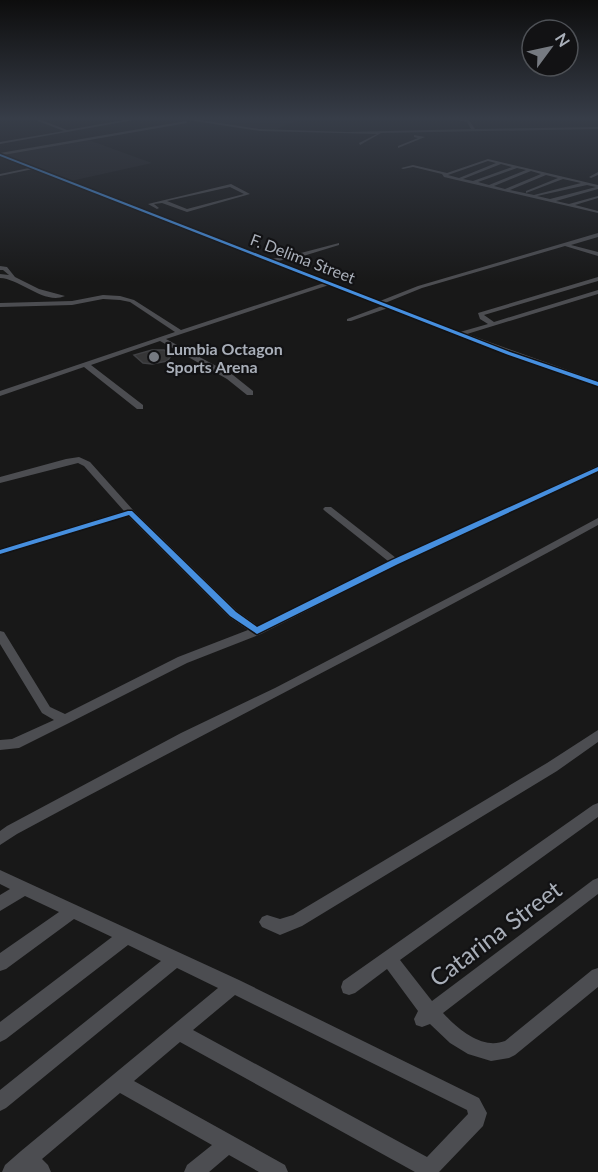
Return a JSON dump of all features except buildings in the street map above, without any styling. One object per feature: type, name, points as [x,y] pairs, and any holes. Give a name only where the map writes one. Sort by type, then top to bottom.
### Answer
[{"type":"street","name":"F. Delima Street","points":[[46,173],[461,334],[598,384]]},
{"type":"street","points":[[441,173],[451,173]]},
{"type":"street","points":[[459,179],[476,173]]},
{"type":"street","points":[[474,183],[500,173]]},
{"type":"street","points":[[490,186],[523,173]]},
{"type":"street","points":[[506,190],[547,173],[598,187]]},
{"type":"street","points":[[598,173],[591,177],[598,179]]},
{"type":"street","points":[[447,174],[444,175],[598,212]]},
{"type":"street","points":[[523,194],[564,177]]},
{"type":"street","points":[[532,196],[587,183]]},
{"type":"street","points":[[157,208],[150,204],[162,201],[229,185],[248,194],[187,211],[162,201]]},
{"type":"street","points":[[551,201],[598,187]]},
{"type":"street","points":[[140,211],[236,188]]},
{"type":"street","points":[[569,205],[598,197]]},
{"type":"street","points":[[586,209],[598,206]]},
{"type":"street","points":[[349,320],[380,303],[395,298],[399,293],[598,235]]},
{"type":"street","points":[[585,239],[598,242]]},
{"type":"street","points":[[273,260],[298,256],[337,244]]},
{"type":"street","points":[[566,245],[598,254]]},
{"type":"street","points":[[0,268],[5,268],[13,276],[44,295],[116,295]]},
{"type":"street","points":[[0,276],[13,276]]},
{"type":"street","points":[[493,324],[482,318],[480,314],[598,279]]},
{"type":"street","points":[[0,394],[331,283]]},
{"type":"street","points":[[581,283],[598,291]]},
{"type":"street","points":[[461,334],[598,291]]},
{"type":"street","points":[[0,305],[72,303],[103,297],[120,298],[132,301],[180,332]]},
{"type":"street","points":[[161,339],[230,377],[250,393]]},
{"type":"street","points":[[86,365],[140,407]]},
{"type":"street","points":[[0,480],[61,462],[79,460],[87,464],[130,512],[233,614],[257,631]]},
{"type":"street","points":[[0,745],[14,744],[65,720],[153,672],[219,642],[257,631],[395,562],[598,469]]},
{"type":"street","points":[[328,508],[395,562]]},
{"type":"street","points":[[0,552],[130,512]]},
{"type":"street","points":[[0,839],[12,830],[186,736],[310,675],[598,521]]},
{"type":"street","points":[[0,635],[46,710],[65,720]]},
{"type":"street","points":[[267,922],[280,927],[297,921],[552,767],[598,735]]},
{"type":"street","points":[[349,987],[598,809]]},
{"type":"street","points":[[0,877],[233,986],[474,1104],[478,1113],[476,1119],[427,1171],[179,1032]]},
{"type":"street","name":"Catarina Street","points":[[425,1016],[598,885]]},
{"type":"street","points":[[0,904],[25,888]]},
{"type":"street","points":[[0,963],[73,911]]},
{"type":"street","points":[[0,1033],[127,936]]},
{"type":"street","points":[[389,958],[425,1016],[460,1039],[490,1051],[500,1052],[509,1049],[598,976]]},
{"type":"street","points":[[0,1102],[176,959]]},
{"type":"street","points":[[12,1172],[34,1165],[119,1082],[233,986]]},
{"type":"street","points":[[119,1082],[278,1172]]},
{"type":"street","points":[[194,1172],[228,1144]]},
{"type":"shaded area","points":[[50,173],[108,173],[71,181]]},
{"type":"cycle path","points":[[45,173],[508,353],[598,384]]},
{"type":"cycle path","points":[[0,552],[130,512],[233,614],[257,631],[395,562],[598,469]]},
{"type":"place","name":"Lumbia Octagon Sports Arena","points":[[154,357]]}]
